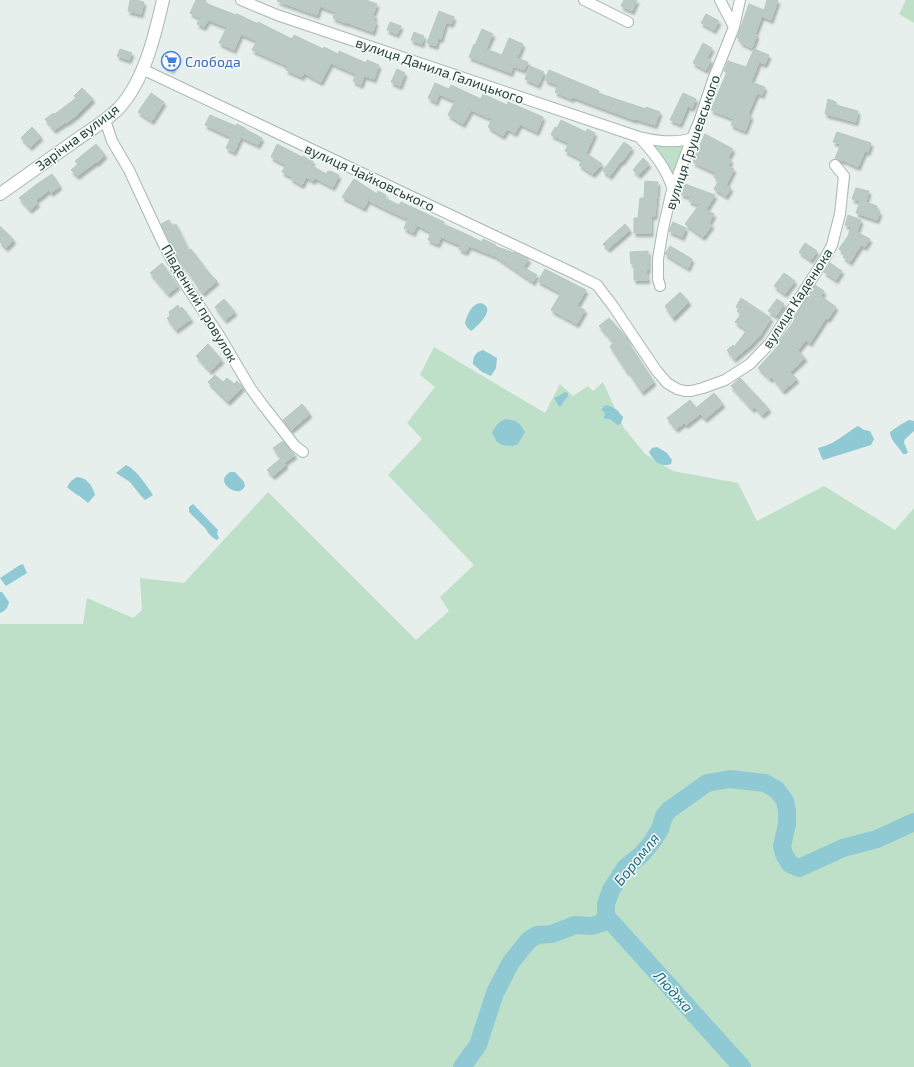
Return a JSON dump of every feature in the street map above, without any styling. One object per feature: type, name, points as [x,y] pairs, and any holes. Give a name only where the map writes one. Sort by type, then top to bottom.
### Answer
[{"type":"street","name":"Зарічна вулиця","points":[[0,194],[105,120],[125,100],[135,84],[150,50],[163,0]]},
{"type":"street","name":"вулиця Данила Галицького","points":[[241,0],[277,15],[639,137],[654,141],[684,141],[692,138]]},
{"type":"street","points":[[584,0],[628,22]]},
{"type":"street","points":[[720,0],[734,27]]},
{"type":"street","name":"вулиця Грушевського","points":[[660,286],[658,279],[658,259],[663,229],[673,190],[734,27],[740,0]]},
{"type":"street","name":"вулиця Чайковського","points":[[142,69],[597,285]]},
{"type":"street","name":"Південний провулок","points":[[105,120],[112,141],[130,170],[161,239],[181,278],[219,335],[255,394],[288,438],[303,452]]},
{"type":"street","name":"вулиця Данила Галицького","points":[[639,137],[654,154],[666,172],[673,190]]},
{"type":"street","name":"вулиця Каденюка","points":[[597,285],[656,370],[668,383],[677,389],[692,391],[724,380],[750,364],[770,342],[812,278],[832,244],[840,214],[844,176],[835,165]]},
{"type":"green space","points":[[906,0],[914,0],[914,23],[899,14]]},
{"type":"green space","points":[[639,137],[692,138],[673,190]]},
{"type":"green space","points":[[434,347],[545,413],[560,384],[573,396],[588,386],[593,391],[603,382],[624,428],[645,454],[673,471],[738,483],[757,521],[824,486],[895,530],[914,508],[914,1067],[0,1067],[0,624],[83,624],[87,598],[133,618],[142,610],[140,578],[184,583],[268,492],[416,640],[449,611],[440,597],[474,565],[388,475],[422,439],[407,423],[435,387],[420,375]]},
{"type":"water","points":[[480,303],[485,305],[487,312],[482,321],[471,331],[465,323],[472,308]]},
{"type":"water","points":[[483,350],[497,358],[496,368],[491,376],[482,372],[473,364],[475,355]]},
{"type":"water","points":[[566,392],[568,393],[568,396],[560,407],[554,398]]},
{"type":"water","points":[[608,405],[617,410],[623,417],[620,424],[617,425],[610,420],[605,419],[605,413],[601,410],[604,406]]},
{"type":"water","points":[[506,419],[518,422],[525,432],[518,444],[513,446],[502,445],[497,442],[492,433],[494,428],[501,421]]},
{"type":"water","points":[[909,420],[914,421],[914,431],[905,439],[904,443],[908,452],[903,454],[893,441],[890,432]]},
{"type":"water","points":[[858,426],[864,430],[870,431],[874,439],[871,445],[823,460],[818,448],[834,442]]},
{"type":"water","points":[[657,447],[667,453],[672,460],[671,464],[660,464],[653,458],[649,452],[652,448]]},
{"type":"water","points":[[126,465],[138,474],[153,495],[145,500],[130,482],[116,473]]},
{"type":"water","points":[[230,472],[235,472],[244,482],[245,486],[241,491],[232,490],[227,487],[224,482],[225,478]]},
{"type":"water","points":[[77,477],[86,480],[91,485],[94,492],[95,495],[88,503],[67,487],[71,481]]},
{"type":"water","points":[[193,504],[218,530],[217,534],[219,538],[217,540],[208,533],[206,529],[189,512],[189,507]]},
{"type":"water","points":[[23,564],[27,573],[6,586],[0,578]]},
{"type":"water","points":[[0,592],[2,592],[9,602],[6,609],[0,613]]},
{"type":"building","points":[[130,0],[144,2],[141,14],[128,11]]},
{"type":"building","points":[[196,0],[206,0],[205,3],[236,15],[237,14],[258,24],[258,22],[292,39],[294,35],[323,49],[324,47],[338,54],[339,51],[366,63],[367,60],[379,65],[374,79],[364,76],[361,85],[353,81],[356,74],[331,63],[321,82],[304,73],[302,77],[286,70],[288,66],[252,50],[257,41],[241,34],[234,50],[219,43],[227,27],[208,20],[204,27],[197,24],[200,18],[190,13]]},
{"type":"building","points":[[366,0],[377,4],[373,15],[375,16],[374,21],[376,22],[373,32],[333,18],[335,12],[320,6],[317,15],[277,1]]},
{"type":"building","points":[[624,0],[637,0],[632,11],[621,6]]},
{"type":"building","points":[[767,0],[778,0],[771,20],[762,16],[755,34],[757,35],[752,48],[740,42],[741,40],[737,38],[749,4],[764,10]]},
{"type":"building","points":[[439,11],[454,17],[451,24],[446,22],[441,39],[438,38],[436,46],[427,43]]},
{"type":"building","points":[[706,14],[719,21],[714,30],[701,23]]},
{"type":"building","points":[[390,22],[401,26],[397,34],[387,30]]},
{"type":"building","points":[[482,29],[493,34],[486,49],[502,55],[509,38],[523,44],[517,58],[528,62],[524,70],[513,66],[511,73],[469,57]]},
{"type":"building","points":[[414,32],[424,36],[422,44],[411,40]]},
{"type":"building","points":[[703,43],[712,48],[707,58],[711,60],[706,70],[693,63]]},
{"type":"building","points":[[120,49],[132,53],[129,60],[117,56]]},
{"type":"building","points":[[754,49],[769,55],[765,64],[759,62],[751,82],[765,87],[762,95],[757,93],[748,114],[751,116],[745,131],[731,125],[734,119],[711,110],[727,72],[724,71],[728,61],[746,67]]},
{"type":"building","name":"Слобода","points":[[170,52],[179,56],[172,70],[163,65]]},
{"type":"building","points":[[530,66],[544,72],[538,85],[525,79]]},
{"type":"building","points":[[397,69],[405,73],[400,86],[391,82]]},
{"type":"building","points":[[549,70],[599,91],[598,93],[646,109],[646,107],[660,112],[655,125],[636,119],[635,120],[573,97],[572,99],[555,92],[558,85],[545,80]]},
{"type":"building","points":[[435,83],[449,89],[451,85],[481,99],[483,94],[507,105],[508,102],[543,117],[537,132],[520,124],[515,133],[507,129],[503,136],[488,127],[492,119],[471,110],[463,124],[448,115],[455,101],[439,94],[436,102],[428,98]]},
{"type":"building","points":[[82,88],[93,99],[77,115],[54,130],[45,119],[54,113],[55,114],[76,98],[74,96]]},
{"type":"building","points":[[151,93],[164,102],[152,121],[138,112]]},
{"type":"building","points":[[683,93],[696,99],[692,108],[688,106],[680,124],[670,120]]},
{"type":"building","points":[[828,99],[836,102],[836,105],[858,111],[856,122],[825,114]]},
{"type":"building","points":[[210,115],[236,126],[237,124],[262,138],[258,145],[241,137],[234,152],[226,148],[231,137],[205,125]]},
{"type":"building","points":[[561,120],[586,132],[587,129],[595,133],[586,153],[602,164],[593,174],[579,165],[583,160],[565,151],[569,143],[551,135]]},
{"type":"building","points":[[32,127],[41,137],[30,147],[21,138]]},
{"type":"building","points":[[837,132],[871,143],[868,152],[865,151],[858,167],[835,158],[841,144],[833,142]]},
{"type":"building","points":[[705,134],[733,149],[728,158],[731,160],[728,166],[734,169],[726,185],[731,188],[726,196],[714,189],[719,180],[714,177],[716,173],[693,162]]},
{"type":"building","points":[[624,142],[632,148],[610,176],[603,171]]},
{"type":"building","points":[[96,144],[105,155],[97,163],[96,162],[77,176],[71,170],[78,164],[75,161]]},
{"type":"building","points":[[277,144],[313,161],[311,165],[326,174],[330,171],[339,175],[333,187],[315,178],[313,181],[306,177],[302,185],[291,179],[292,177],[282,172],[286,165],[271,157]]},
{"type":"building","points":[[643,158],[649,164],[639,175],[633,170]]},
{"type":"building","points":[[52,174],[60,186],[51,193],[49,190],[35,201],[38,203],[30,210],[19,198]]},
{"type":"building","points":[[354,179],[377,194],[378,191],[386,195],[385,198],[399,205],[401,202],[482,242],[483,239],[496,245],[495,246],[529,259],[523,267],[537,275],[533,282],[495,256],[469,246],[466,252],[459,249],[460,245],[441,237],[438,244],[428,240],[431,232],[417,225],[413,233],[404,228],[408,219],[368,200],[364,208],[342,197]]},
{"type":"building","points":[[645,181],[658,182],[655,216],[651,216],[651,233],[634,233],[634,218],[638,218],[640,198],[644,198]]},
{"type":"building","points":[[685,184],[715,195],[706,210],[714,214],[709,223],[712,225],[703,237],[685,224],[699,205],[689,201],[690,197],[681,194]]},
{"type":"building","points":[[856,188],[869,191],[866,202],[877,206],[876,210],[880,212],[877,220],[856,213],[860,201],[852,199]]},
{"type":"building","points":[[848,215],[861,220],[857,232],[870,239],[865,247],[861,245],[850,262],[843,257],[846,254],[839,249],[848,236],[851,227],[845,225]]},
{"type":"building","points":[[169,220],[172,226],[176,224],[189,251],[191,249],[217,281],[203,293],[178,259],[161,224]]},
{"type":"building","points":[[673,222],[686,228],[682,237],[669,231]]},
{"type":"building","points":[[625,224],[630,230],[608,249],[603,244]]},
{"type":"building","points":[[0,226],[14,240],[6,248],[0,242]]},
{"type":"building","points":[[805,243],[817,251],[811,260],[799,252]]},
{"type":"building","points":[[670,246],[692,259],[688,268],[665,254]]},
{"type":"building","points":[[648,251],[648,270],[646,271],[648,280],[634,280],[634,264],[631,264],[630,252]]},
{"type":"building","points":[[162,263],[178,286],[168,294],[150,273]]},
{"type":"building","points":[[830,263],[842,271],[836,280],[824,272]]},
{"type":"building","points":[[545,269],[586,290],[577,306],[585,310],[577,324],[551,310],[561,293],[538,281]]},
{"type":"building","points":[[784,273],[795,281],[785,294],[774,286]]},
{"type":"building","points":[[815,285],[824,291],[821,296],[836,307],[828,319],[826,318],[810,343],[806,340],[798,350],[805,358],[790,372],[797,379],[783,391],[772,377],[770,379],[758,368],[779,345],[777,344],[794,321],[793,320]]},
{"type":"building","points":[[680,292],[689,302],[673,318],[665,306]]},
{"type":"building","points":[[741,298],[771,318],[759,337],[734,359],[727,350],[733,345],[734,347],[747,330],[735,322],[741,314],[737,311],[739,309],[736,307]]},
{"type":"building","points":[[224,299],[235,312],[225,320],[215,307]]},
{"type":"building","points":[[777,299],[784,304],[776,316],[768,311]]},
{"type":"building","points":[[178,305],[180,309],[182,307],[191,319],[176,330],[167,318],[170,316],[169,312]]},
{"type":"building","points":[[609,318],[627,338],[629,341],[628,342],[654,382],[642,392],[610,346],[614,343],[599,326]]},
{"type":"building","points":[[208,344],[222,360],[210,371],[196,356]]},
{"type":"building","points":[[215,375],[223,382],[227,378],[234,384],[237,381],[243,387],[228,402],[208,382]]},
{"type":"building","points":[[740,378],[769,409],[762,415],[755,407],[752,409],[731,386]]},
{"type":"building","points":[[714,393],[723,404],[705,419],[697,410],[700,414],[686,425],[684,423],[676,429],[667,418],[690,400],[696,408]]},
{"type":"building","points":[[302,404],[310,414],[291,430],[283,420]]},
{"type":"building","points":[[283,441],[295,455],[284,463],[286,465],[273,476],[267,470],[281,458],[273,448]]},
{"type":"waterway","name":"Боромля","points":[[462,1067],[478,1045],[495,993],[511,962],[529,940],[537,935],[552,934],[575,925],[592,926],[602,923],[606,916],[606,904],[611,890],[625,868],[641,855],[652,842],[660,829],[664,816],[669,810],[707,783],[730,779],[765,783],[777,790],[785,801],[787,810],[787,824],[782,846],[784,854],[790,864],[799,868],[843,848],[877,839],[914,822]]},
{"type":"waterway","name":"Люджа","points":[[606,916],[742,1067]]},
{"type":"place","name":"Слобода","points":[[171,61]]}]
